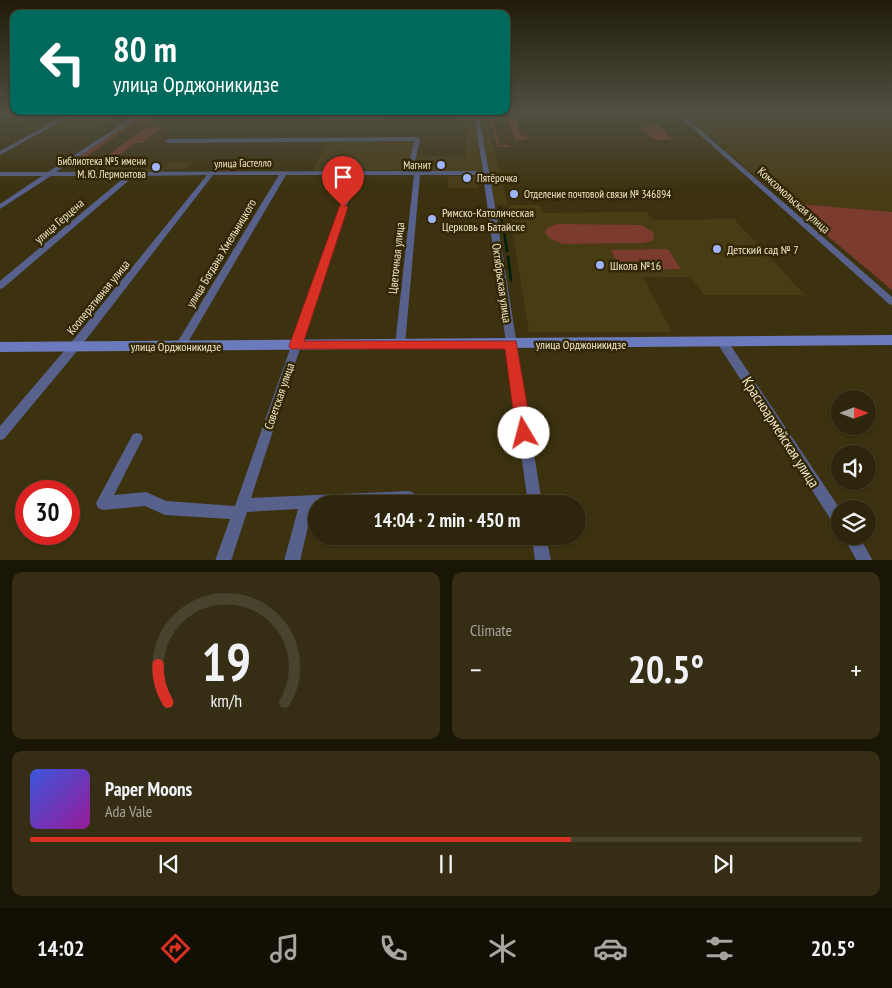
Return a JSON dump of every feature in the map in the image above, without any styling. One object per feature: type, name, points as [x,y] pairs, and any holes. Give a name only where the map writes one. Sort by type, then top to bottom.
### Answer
[{"type":"street","points":[[0,153],[27,138]]},
{"type":"street","points":[[0,207],[102,138]]},
{"type":"street","name":"Октябрьская улица","points":[[480,138],[533,495]]},
{"type":"street","name":"Комсомольская улица","points":[[705,138],[892,302]]},
{"type":"street","name":"Цветочная улица","points":[[168,141],[417,139],[400,345]]},
{"type":"street","name":"Кооперативная улица","points":[[0,435],[74,347],[212,173]]},
{"type":"street","name":"улица Богдана Хмельницкого","points":[[180,346],[284,173]]},
{"type":"street","name":"Советская улица","points":[[223,560],[355,173]]},
{"type":"street","name":"улица Гастелло","points":[[0,174],[486,173]]},
{"type":"street","name":"улица Герцена","points":[[0,286],[132,174]]},
{"type":"street","name":"улица Орджоникидзе","points":[[0,347],[723,343],[892,340]]},
{"type":"street","name":"Красноармейская улица","points":[[723,343],[831,507]]},
{"type":"street","points":[[137,438],[103,503],[146,498],[165,508],[241,509],[307,502],[292,560]]},
{"type":"street","points":[[540,545],[543,560]]},
{"type":"street","points":[[856,545],[866,560]]},
{"type":"shaded area","points":[[107,138],[113,138],[83,159],[75,159]]},
{"type":"shaded area","points":[[131,138],[148,138],[142,143],[135,143],[108,164],[103,159]]},
{"type":"shaded area","points":[[466,138],[477,138],[483,171],[414,171],[415,161],[418,156],[466,157]]},
{"type":"shaded area","points":[[483,138],[491,138],[508,205],[495,205]]},
{"type":"shaded area","points":[[495,138],[497,138],[499,145],[509,145],[509,147],[497,146]]},
{"type":"shaded area","points":[[514,138],[528,139],[515,141]]},
{"type":"shaded area","points":[[653,138],[674,139],[656,140]]},
{"type":"shaded area","points":[[710,138],[892,138],[892,212],[788,203],[721,147],[733,150],[728,146],[734,145],[717,144]]},
{"type":"shaded area","points":[[412,142],[409,170],[313,170],[326,143]]},
{"type":"shaded area","points":[[168,162],[194,162],[187,169],[165,169],[162,173],[137,173],[142,169],[161,168]]},
{"type":"shaded area","points":[[448,176],[477,176],[478,188],[448,188]]},
{"type":"shaded area","points":[[788,203],[892,212],[892,290]]},
{"type":"shaded area","name":"Школа №16","points":[[508,205],[539,205],[544,213],[646,212],[653,220],[734,219],[805,295],[704,295],[690,277],[643,277],[672,332],[529,332]]},
{"type":"shaded area","points":[[556,224],[641,225],[653,232],[654,240],[644,243],[563,244],[549,238],[545,232],[546,229]]},
{"type":"shaded area","points":[[668,249],[681,269],[621,270],[611,250]]},
{"type":"waterway","points":[[500,208],[504,233]]},
{"type":"waterway","points":[[504,231],[507,251]]},
{"type":"waterway","points":[[508,257],[511,280]]},
{"type":"place","name":"Магнит","points":[[441,165]]},
{"type":"place","name":"Библиотека №5 имени М. Ю. Лермонтова","points":[[156,167]]},
{"type":"place","name":"Пятёрочка","points":[[467,178]]},
{"type":"place","name":"Отделение почтовой связи № 346894","points":[[514,194]]},
{"type":"place","name":"Римско-Католическая Церковь в Батайске","points":[[432,219]]},
{"type":"place","name":"Детский сад № 7","points":[[717,249]]},
{"type":"place","name":"Школа №16","points":[[600,265]]},
{"type":"route","points":[[343,207],[296,346],[511,344],[524,433]]}]
